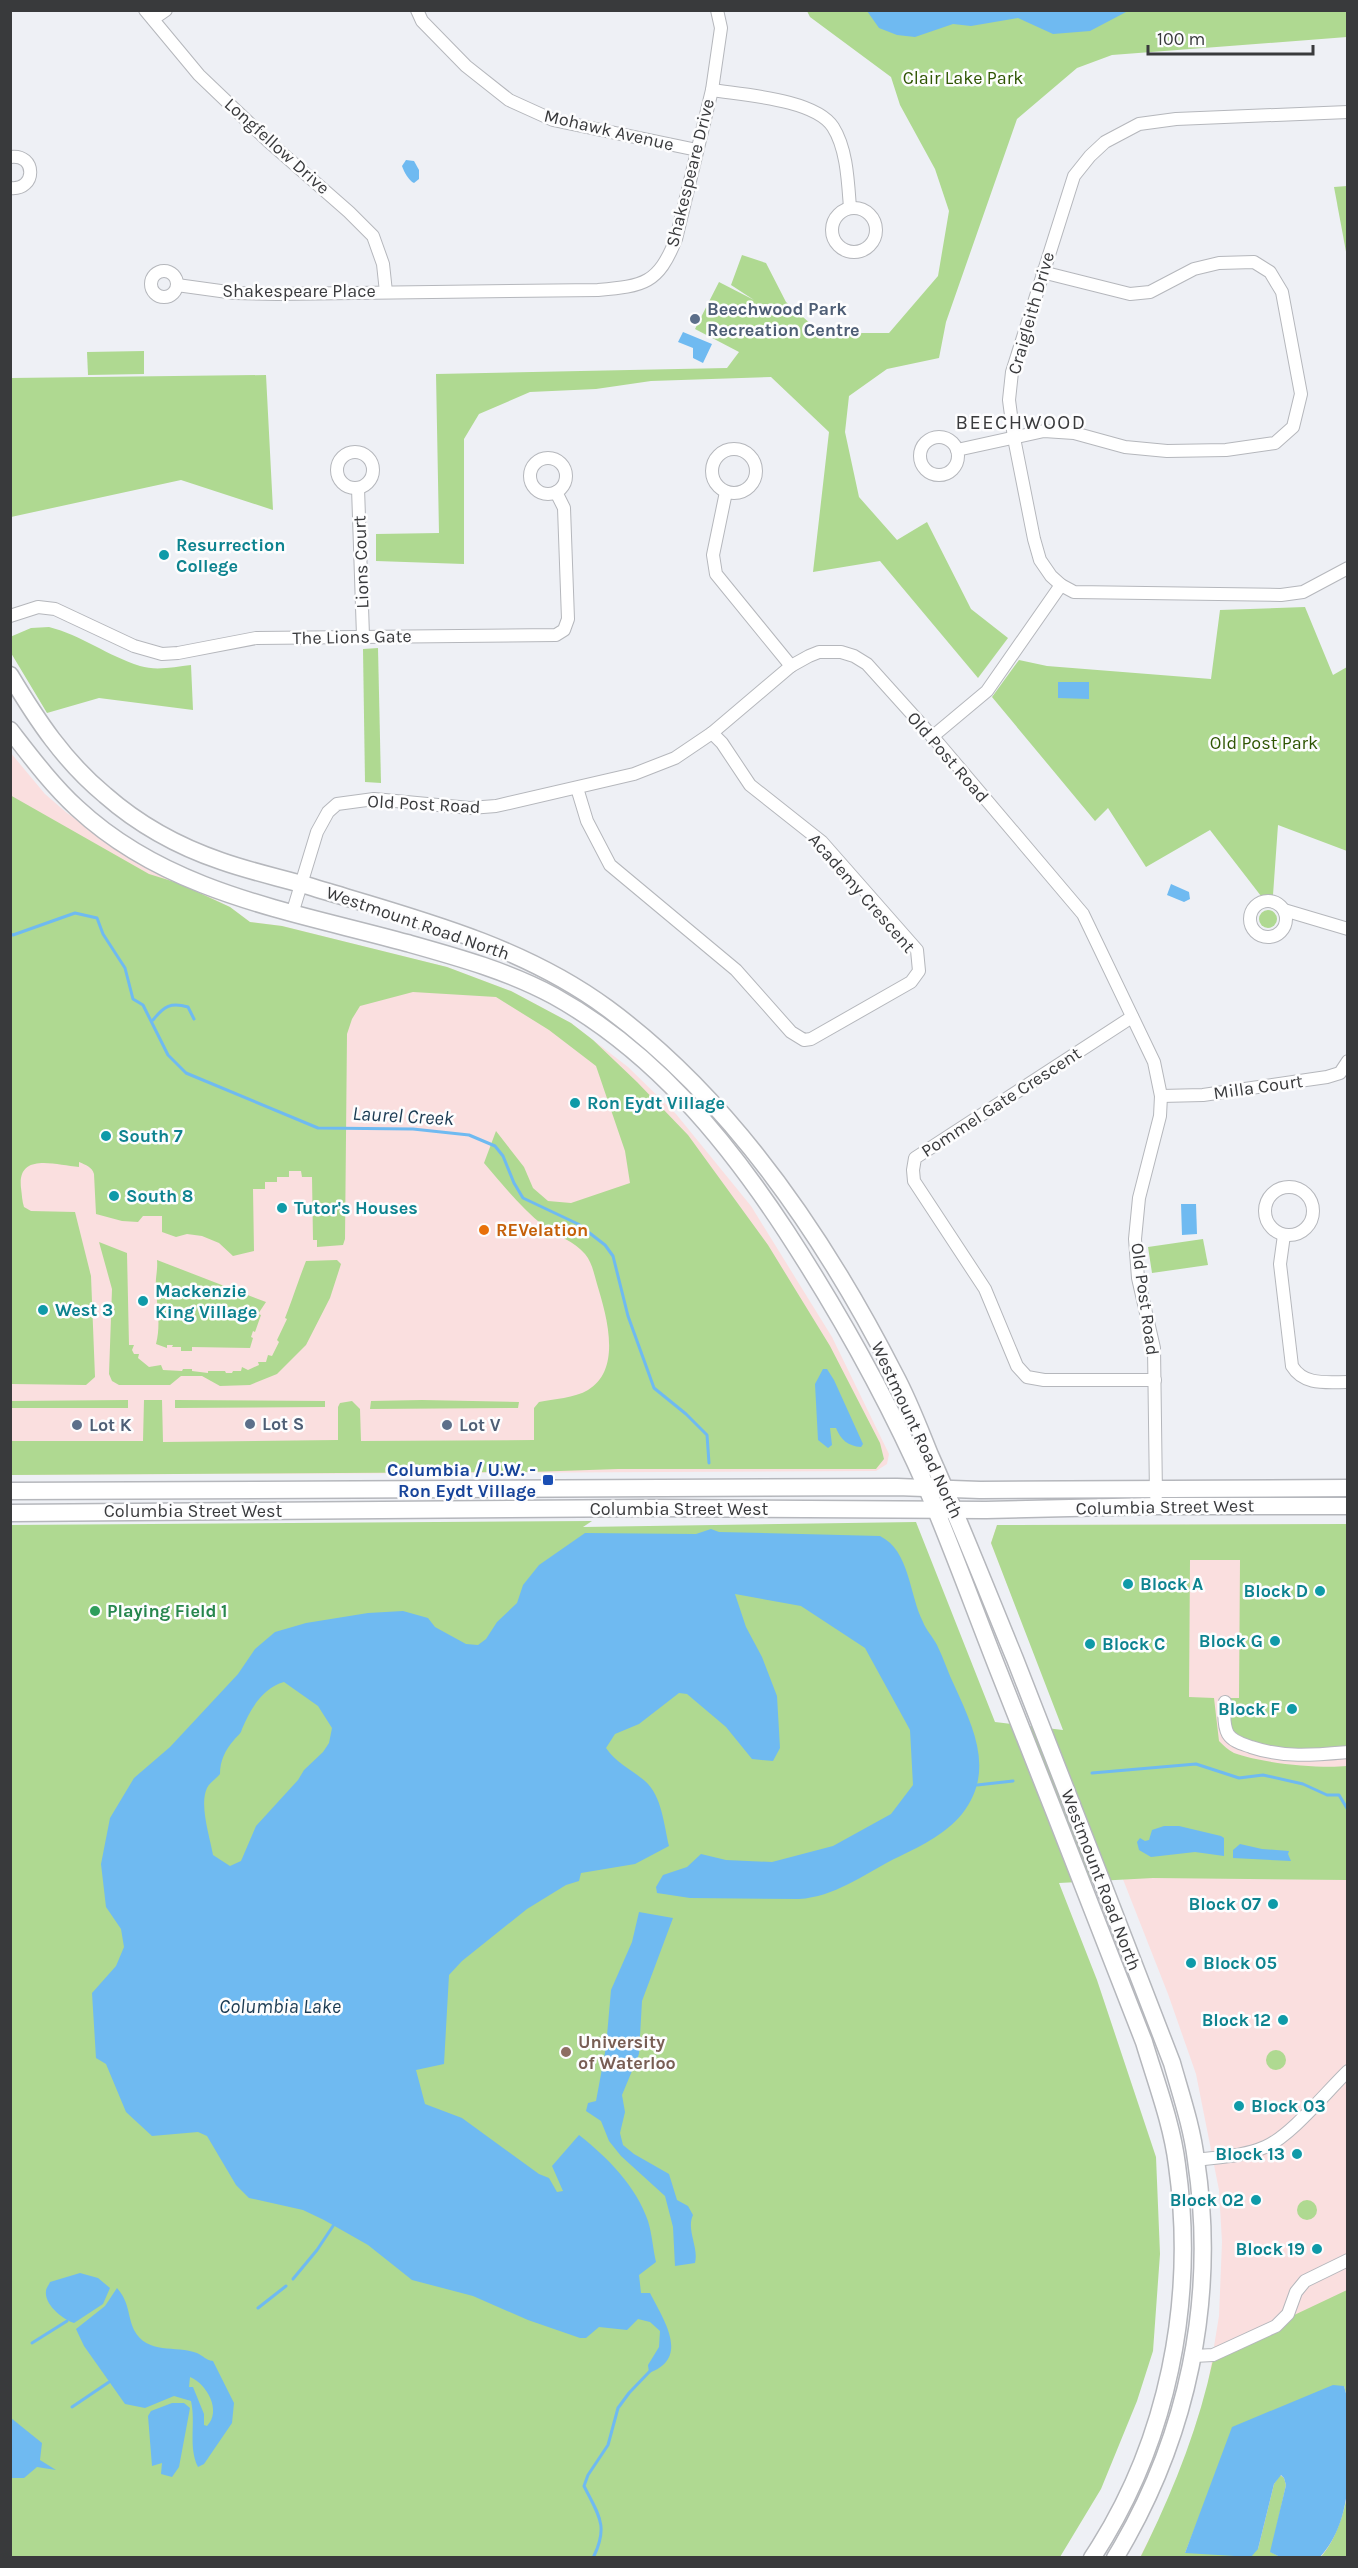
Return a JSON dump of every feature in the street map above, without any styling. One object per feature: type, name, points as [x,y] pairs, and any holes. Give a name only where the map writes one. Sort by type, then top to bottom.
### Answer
[{"type":"main road","name":"Westmount Road North","points":[[10,675],[38,723],[72,766],[107,797],[177,843],[222,861],[446,929],[509,954],[555,976],[603,1005],[640,1033],[699,1088],[774,1179],[839,1274],[897,1378],[954,1509],[1172,2063],[1190,2127],[1204,2232],[1204,2263],[1194,2356],[1166,2455],[1138,2518],[1115,2558]]},
{"type":"main road","name":"Westmount Road North","points":[[10,730],[77,808],[105,831],[144,857],[186,879],[231,897],[428,949],[501,972],[550,994],[593,1019],[623,1041],[678,1092],[725,1144],[758,1190],[838,1313],[880,1389],[927,1488],[1144,2043],[1162,2101],[1177,2164],[1182,2215],[1182,2275],[1175,2353],[1156,2425],[1142,2463],[1122,2505],[1092,2558]]},
{"type":"main road","name":"Columbia Street West","points":[[10,1491],[1347,1488]]},
{"type":"main road","name":"Columbia Street West","points":[[10,1512],[1347,1506]]},
{"type":"street","points":[[149,15],[166,10]]},
{"type":"street","name":"Mohawk Avenue","points":[[417,10],[422,21],[466,66],[509,100],[553,120],[696,150]]},
{"type":"street","name":"Shakespeare Drive","points":[[386,292],[598,290],[631,287],[653,278],[667,261],[676,239],[712,90],[721,27],[717,10]]},
{"type":"street","name":"Longfellow Drive","points":[[149,15],[199,75],[373,236],[383,264],[386,292]]},
{"type":"street","points":[[712,90],[807,108],[823,116],[832,125],[840,145],[850,208]]},
{"type":"street","name":"Craigleith Drive","points":[[1061,585],[1040,560],[1014,438],[1009,400],[1012,372],[1074,176],[1090,156],[1124,130],[1139,124],[1176,118],[1347,112]]},
{"type":"street","points":[[10,157],[24,159],[31,173],[23,187],[10,188]]},
{"type":"street","points":[[957,450],[1044,431],[1074,433],[1125,447],[1226,450],[1275,443],[1293,427],[1299,410],[1301,394],[1282,292],[1270,272],[1254,262],[1219,263],[1194,269],[1150,292],[1130,294],[1042,272]]},
{"type":"street","name":"Shakespeare Place","points":[[177,285],[256,294],[386,292]]},
{"type":"street","name":"Lions Court","points":[[358,488],[363,636]]},
{"type":"street","name":"The Lions Gate","points":[[10,616],[38,607],[55,609],[134,646],[162,654],[256,638],[556,635],[564,630],[568,619],[564,508],[556,492]]},
{"type":"street","points":[[726,492],[713,555],[716,574],[791,666]]},
{"type":"street","points":[[932,737],[987,692],[1061,585],[1074,592],[1281,595],[1303,592],[1347,568]]},
{"type":"street","name":"Old Post Road","points":[[292,914],[317,832],[328,812],[337,804],[374,799],[470,808],[496,806],[634,774],[675,758],[712,733],[791,666],[819,652],[841,652],[854,656],[867,664],[1083,914],[1154,1062],[1161,1096],[1160,1116],[1139,1198],[1135,1239],[1138,1278],[1154,1348],[1156,1506]]},
{"type":"street","name":"Academy Crescent","points":[[577,788],[587,821],[610,865],[736,970],[791,1032],[804,1040],[812,1039],[910,982],[919,970],[917,950],[822,842],[750,785],[722,743],[712,733]]},
{"type":"street","points":[[1284,910],[1347,929]]},
{"type":"street","name":"Pommel Gate Crescent","points":[[1132,1017],[915,1158],[913,1170],[914,1181],[985,1289],[1017,1366],[1027,1377],[1044,1380],[1155,1380]]},
{"type":"street","name":"Milla Court","points":[[1161,1096],[1203,1095],[1327,1077],[1340,1073],[1347,1061]]},
{"type":"street","points":[[1284,1235],[1280,1264],[1292,1366],[1304,1378],[1314,1382],[1347,1382]]},
{"type":"street","points":[[1225,1702],[1225,1725],[1228,1734],[1236,1742],[1264,1752],[1288,1756],[1347,1752]]},
{"type":"street","points":[[1196,2160],[1252,2151],[1269,2145],[1285,2133],[1347,2071]]},
{"type":"street","points":[[1194,2356],[1213,2355],[1276,2326],[1288,2314],[1296,2292],[1303,2283],[1347,2260]]},
{"type":"shaded area","points":[[10,752],[45,794],[67,813],[136,861],[230,907],[250,922],[282,926],[447,967],[511,991],[571,1023],[628,1067],[676,1114],[751,1206],[832,1337],[889,1454],[887,1464],[876,1471],[11,1475]]},
{"type":"shaded area","points":[[1347,1524],[1347,2557],[1140,2557],[1164,2510],[1186,2455],[1207,2389],[1219,2316],[1222,2242],[1219,2190],[1196,2074],[1168,1994],[991,1543],[997,1525]]},
{"type":"green space","name":"Clair Lake Park","points":[[807,11],[1347,11],[1347,37],[1112,55],[1077,68],[1017,119],[946,322],[939,358],[887,369],[849,396],[845,432],[859,497],[897,540],[927,522],[971,609],[1008,638],[978,678],[880,561],[813,572],[829,432],[771,377],[651,381],[596,389],[530,392],[479,414],[464,439],[464,564],[376,561],[376,534],[439,533],[436,374],[727,368],[739,352],[695,329],[719,282],[754,300],[731,285],[742,255],[766,263],[786,302],[821,333],[889,333],[938,276],[949,211],[935,169],[900,105],[891,77],[810,17]]},
{"type":"green space","points":[[1334,187],[1348,187],[1347,257]]},
{"type":"green space","points":[[144,351],[144,374],[88,375],[87,352]]},
{"type":"green space","points":[[266,375],[273,510],[181,480],[11,517],[11,378]]},
{"type":"green space","name":"Old Post Park","points":[[1305,607],[1333,675],[1347,667],[1347,851],[1278,825],[1273,895],[1261,896],[1210,830],[1146,867],[1108,808],[1095,821],[992,697],[1019,660],[1047,666],[1211,679],[1220,610]]},
{"type":"green space","points":[[49,627],[140,666],[172,668],[191,665],[193,710],[99,698],[47,713],[11,653],[10,637],[31,628]]},
{"type":"green space","points":[[378,648],[381,783],[365,782],[363,649]]},
{"type":"green space","points":[[10,795],[149,874],[178,883],[230,907],[250,922],[282,926],[447,967],[511,991],[571,1023],[593,1040],[637,1082],[688,1135],[768,1245],[830,1346],[880,1443],[884,1459],[876,1469],[11,1475],[11,1441],[143,1441],[144,1400],[162,1400],[163,1442],[338,1440],[338,1407],[340,1403],[352,1401],[360,1409],[361,1441],[534,1440],[534,1408],[539,1402],[577,1395],[599,1381],[609,1355],[607,1325],[592,1268],[585,1254],[536,1219],[512,1196],[484,1163],[496,1131],[524,1167],[533,1188],[548,1201],[571,1203],[630,1183],[625,1151],[596,1066],[549,1030],[496,997],[413,992],[360,1006],[347,1034],[345,1239],[343,1245],[317,1247],[317,1240],[313,1240],[312,1177],[302,1177],[301,1171],[289,1171],[289,1177],[277,1177],[277,1182],[265,1182],[265,1189],[253,1189],[254,1251],[233,1256],[219,1243],[202,1236],[187,1234],[176,1237],[162,1232],[162,1216],[143,1216],[138,1222],[122,1221],[96,1214],[94,1174],[84,1164],[79,1162],[79,1167],[49,1163],[31,1165],[25,1169],[21,1177],[24,1207],[31,1211],[75,1212],[91,1276],[95,1377],[86,1385],[11,1384]]},
{"type":"green space","points":[[1264,910],[1272,910],[1277,915],[1275,926],[1264,928],[1259,923],[1259,915]]},
{"type":"green space","points":[[1203,1239],[1208,1265],[1152,1273],[1148,1247]]},
{"type":"green space","points":[[99,1242],[127,1253],[129,1345],[134,1345],[132,1350],[134,1354],[139,1354],[138,1358],[149,1367],[161,1365],[163,1370],[192,1369],[192,1371],[208,1373],[208,1371],[225,1371],[232,1373],[241,1371],[242,1367],[248,1370],[259,1365],[258,1362],[266,1362],[268,1355],[272,1356],[279,1342],[277,1340],[287,1319],[285,1318],[306,1261],[337,1260],[341,1264],[330,1298],[306,1345],[277,1374],[250,1385],[220,1386],[202,1376],[181,1376],[170,1385],[119,1385],[112,1381],[109,1374],[112,1289]]},
{"type":"green space","points":[[157,1260],[266,1302],[258,1314],[261,1315],[251,1337],[253,1338],[250,1348],[192,1347],[192,1351],[181,1351],[181,1347],[167,1345],[167,1348],[156,1344]]},
{"type":"green space","points":[[128,1400],[128,1408],[11,1408],[11,1401]]},
{"type":"green space","points":[[175,1400],[325,1401],[325,1407],[175,1408]]},
{"type":"green space","points":[[371,1401],[519,1402],[518,1408],[370,1409]]},
{"type":"green space","name":"University of Waterloo","points":[[592,1521],[583,1527],[916,1522],[995,1722],[1063,1730],[991,1543],[997,1525],[1347,1524],[1347,1747],[1270,1748],[1255,1746],[1234,1735],[1230,1722],[1229,1698],[1239,1698],[1240,1560],[1190,1560],[1189,1697],[1214,1698],[1219,1741],[1234,1753],[1259,1760],[1290,1764],[1321,1767],[1347,1766],[1347,1880],[1153,1878],[1059,1883],[1097,1980],[1156,2157],[1160,2254],[1153,2351],[1137,2401],[1101,2489],[1060,2557],[11,2557],[11,1525]]},
{"type":"green space","points":[[1276,2050],[1283,2053],[1286,2060],[1283,2067],[1276,2070],[1269,2067],[1266,2060],[1269,2053]]},
{"type":"green space","points":[[1307,2200],[1314,2203],[1317,2210],[1314,2217],[1307,2220],[1300,2217],[1297,2210],[1300,2203]]},
{"type":"green space","points":[[1347,2290],[1347,2397],[1344,2386],[1209,2492],[1185,2553],[1258,2549],[1274,2484],[1280,2475],[1284,2478],[1286,2485],[1271,2552],[1280,2557],[1140,2558],[1163,2510],[1192,2437],[1213,2360],[1281,2329],[1290,2317]]},
{"type":"green space","points":[[1347,2497],[1347,2557],[1320,2558],[1337,2529]]},
{"type":"water","points":[[867,11],[1128,11],[1090,31],[1053,34],[1018,18],[971,26],[953,24],[915,37],[897,35],[879,28]]},
{"type":"water","points":[[406,160],[414,161],[419,170],[419,179],[414,183],[402,166]]},
{"type":"water","points":[[683,332],[712,344],[703,363],[693,358],[693,348],[678,342]]},
{"type":"water","points":[[1058,682],[1089,682],[1089,699],[1058,698]]},
{"type":"water","points":[[1171,884],[1189,892],[1190,899],[1184,902],[1167,895]]},
{"type":"water","points":[[1181,1204],[1196,1204],[1197,1234],[1182,1235]]},
{"type":"water","points":[[823,1369],[827,1369],[834,1380],[863,1444],[861,1447],[846,1442],[836,1428],[830,1428],[832,1445],[828,1448],[818,1440],[815,1384]]},
{"type":"water","name":"Columbia Lake","points":[[711,1529],[719,1532],[880,1536],[890,1543],[903,1562],[918,1611],[939,1650],[969,1719],[978,1750],[979,1766],[978,1782],[972,1798],[955,1822],[939,1835],[836,1890],[799,1899],[690,1898],[657,1893],[656,1887],[663,1875],[687,1867],[701,1854],[726,1860],[772,1862],[833,1846],[891,1814],[913,1785],[910,1730],[865,1648],[801,1606],[735,1594],[746,1627],[762,1657],[777,1696],[780,1748],[773,1761],[752,1759],[726,1727],[687,1694],[679,1693],[639,1724],[615,1734],[606,1748],[614,1758],[651,1787],[662,1811],[669,1846],[635,1864],[581,1873],[579,1881],[566,1885],[527,1909],[462,1961],[449,1975],[444,2064],[416,2070],[425,2104],[462,2118],[539,2174],[549,2178],[557,2192],[563,2191],[552,2166],[579,2135],[620,2173],[643,2208],[648,2221],[656,2262],[639,2275],[641,2293],[650,2293],[670,2337],[669,2358],[662,2366],[649,2373],[648,2365],[659,2347],[660,2331],[650,2322],[638,2319],[627,2330],[599,2327],[586,2338],[580,2338],[528,2320],[473,2296],[412,2280],[368,2245],[324,2220],[303,2210],[249,2198],[236,2185],[207,2136],[198,2132],[152,2136],[126,2112],[106,2064],[96,2058],[92,1993],[116,1966],[124,1947],[121,1929],[106,1907],[101,1864],[110,1818],[134,1778],[170,1747],[238,1674],[255,1649],[275,1632],[306,1623],[368,1613],[403,1611],[428,1618],[435,1627],[466,1644],[478,1645],[517,1603],[523,1585],[539,1565],[585,1533],[696,1534]],"holes":[[[284,1682],[318,1706],[332,1728],[329,1743],[256,1826],[241,1861],[230,1866],[213,1855],[204,1803],[208,1786],[220,1774],[226,1752],[241,1732],[249,1714],[263,1694],[276,1685]]]},
{"type":"water","points":[[1164,1826],[1179,1826],[1221,1836],[1224,1838],[1224,1856],[1195,1852],[1151,1857],[1139,1850],[1137,1842],[1140,1838],[1145,1841],[1149,1840],[1152,1830]]},
{"type":"water","points":[[1240,1844],[1262,1849],[1289,1851],[1291,1861],[1233,1858],[1233,1850]]},
{"type":"water","points":[[639,1912],[673,1918],[642,2001],[639,2054],[622,2095],[625,2112],[620,2133],[623,2145],[669,2174],[677,2200],[688,2206],[693,2215],[691,2227],[695,2263],[675,2266],[673,2227],[665,2196],[621,2156],[609,2141],[601,2121],[586,2111],[588,2103],[596,2101],[606,2047],[611,1990],[632,1942]]},
{"type":"water","points":[[80,2273],[98,2278],[110,2288],[103,2304],[74,2323],[65,2319],[51,2306],[46,2290],[50,2282]]},
{"type":"water","points":[[117,2288],[126,2304],[134,2330],[146,2343],[162,2348],[197,2353],[213,2361],[234,2403],[232,2423],[204,2464],[198,2467],[193,2451],[191,2401],[174,2396],[145,2408],[125,2404],[84,2346],[76,2329],[105,2306]],"holes":[[[190,2377],[207,2392],[213,2406],[211,2420],[207,2426],[204,2425],[204,2414],[193,2387],[189,2387]]]},
{"type":"water","points":[[1333,2385],[1344,2386],[1347,2397],[1348,2481],[1346,2502],[1340,2522],[1332,2540],[1320,2557],[1280,2557],[1270,2552],[1286,2485],[1281,2475],[1274,2484],[1258,2549],[1251,2557],[1185,2553],[1232,2427]]},
{"type":"water","points":[[172,2403],[184,2403],[190,2408],[179,2467],[172,2477],[161,2474],[162,2463],[152,2466],[148,2416],[151,2411]]},
{"type":"water","points":[[11,2418],[42,2443],[40,2460],[56,2470],[37,2467],[24,2478],[11,2478]]},
{"type":"waterway","name":"Laurel Creek","points":[[10,934],[13,935],[75,913],[97,918],[103,934],[125,968],[133,999],[143,1005],[168,1055],[186,1073],[318,1128],[413,1129],[469,1135],[495,1146],[503,1156],[523,1198],[578,1224],[605,1245],[613,1256],[628,1316],[654,1388],[707,1435],[709,1463]]},
{"type":"waterway","points":[[153,1020],[164,1008],[172,1005],[188,1007],[194,1019]]},
{"type":"waterway","points":[[1092,1773],[1196,1764],[1239,1778],[1263,1775],[1303,1784],[1327,1795],[1339,1795],[1348,1810]]},
{"type":"waterway","points":[[977,1785],[1013,1781]]},
{"type":"waterway","points":[[293,2279],[317,2250],[335,2223]]},
{"type":"waterway","points":[[258,2308],[286,2286]]},
{"type":"waterway","points":[[32,2343],[67,2321]]},
{"type":"waterway","name":"Laurel Creek","points":[[593,2558],[598,2547],[601,2529],[598,2514],[584,2486],[588,2475],[608,2445],[618,2408],[651,2370]]},
{"type":"waterway","points":[[72,2407],[109,2382]]},
{"type":"place","name":"Beechwood Park Recreation Centre","points":[[695,319]]},
{"type":"place","name":"Resurrection College","points":[[164,555]]},
{"type":"place","name":"Ron Eydt Village","points":[[575,1103]]},
{"type":"place","name":"South 7","points":[[106,1136]]},
{"type":"place","name":"South 8","points":[[114,1196]]},
{"type":"place","name":"Tutor's Houses","points":[[282,1208]]},
{"type":"place","name":"REVelation","points":[[484,1230]]},
{"type":"place","name":"Mackenzie King Village","points":[[143,1301]]},
{"type":"place","name":"West 3","points":[[43,1310]]},
{"type":"place","name":"Lot S","points":[[250,1424]]},
{"type":"place","name":"Lot K","points":[[77,1425]]},
{"type":"place","name":"Lot V","points":[[447,1425]]},
{"type":"place","name":"Columbia / U.W. - Ron Eydt Village","points":[[548,1480]]},
{"type":"place","name":"Block A","points":[[1128,1584]]},
{"type":"place","name":"Block D","points":[[1320,1591]]},
{"type":"place","name":"Playing Field 1","points":[[95,1611]]},
{"type":"place","name":"Block G","points":[[1275,1641]]},
{"type":"place","name":"Block C","points":[[1090,1644]]},
{"type":"place","name":"Block F","points":[[1292,1709]]},
{"type":"place","name":"Block 07","points":[[1273,1904]]},
{"type":"place","name":"Block 05","points":[[1191,1963]]},
{"type":"place","name":"Block 12","points":[[1283,2020]]},
{"type":"place","name":"University of Waterloo","points":[[566,2052]]},
{"type":"place","name":"Block 03","points":[[1239,2106]]},
{"type":"place","name":"Block 13","points":[[1297,2154]]},
{"type":"place","name":"Block 02","points":[[1256,2200]]},
{"type":"place","name":"Block 19","points":[[1317,2249]]},
{"type":"district","name":"BEECHWOOD","points":[[1021,422]]}]
